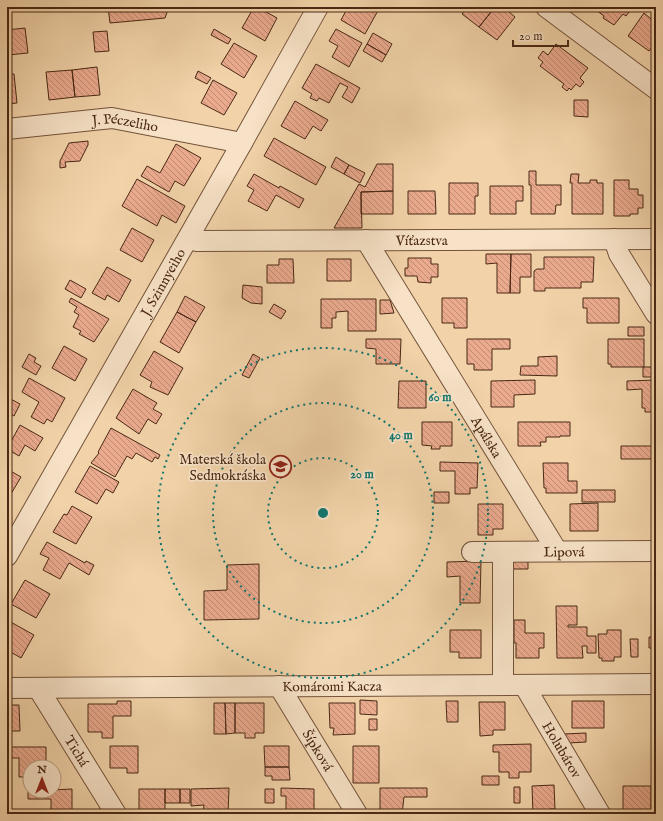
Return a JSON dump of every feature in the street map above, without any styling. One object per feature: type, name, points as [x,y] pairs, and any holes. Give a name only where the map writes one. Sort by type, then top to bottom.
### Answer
[{"type":"street","name":"J. Szinnyeiho","points":[[7,556],[188,239],[318,7]]},
{"type":"street","points":[[546,7],[656,89]]},
{"type":"street","name":"J. Péczeliho","points":[[7,129],[112,118],[242,143]]},
{"type":"street","name":"Víťazstva","points":[[188,239],[197,241],[656,239]]},
{"type":"street","points":[[614,239],[619,254],[656,314]]},
{"type":"street","name":"Apálska","points":[[366,240],[557,551]]},
{"type":"street","name":"Lipová","points":[[472,552],[656,551]]},
{"type":"street","points":[[503,552],[503,685]]},
{"type":"street","name":"Komáromi Kacza","points":[[7,688],[656,684]]},
{"type":"street","name":"Holubárov","points":[[524,685],[600,814]]},
{"type":"street","name":"Šípková","points":[[279,686],[357,814]]},
{"type":"street","name":"Tichá","points":[[38,688],[116,814]]},
{"type":"building","points":[[108,7],[169,7],[165,18],[110,23]]},
{"type":"building","points":[[254,7],[257,7],[277,18],[265,41],[242,28]]},
{"type":"building","points":[[348,7],[380,7],[365,34],[341,20]]},
{"type":"building","points":[[467,7],[495,7],[479,27],[462,14]]},
{"type":"building","points":[[495,7],[507,7],[510,9],[508,11],[515,17],[497,40],[479,27]]},
{"type":"building","points":[[597,7],[633,7],[626,16],[623,14],[614,25],[603,18],[604,16],[596,10]]},
{"type":"building","points":[[644,13],[656,23],[656,42],[649,51],[628,36]]},
{"type":"building","points":[[25,28],[28,53],[8,55],[7,30]]},
{"type":"building","points":[[214,29],[231,39],[228,44],[211,35]]},
{"type":"building","points":[[336,29],[362,43],[349,67],[332,57],[338,46],[329,41]]},
{"type":"building","points":[[107,31],[109,51],[95,52],[93,32]]},
{"type":"building","points":[[373,33],[392,44],[386,55],[367,44]]},
{"type":"building","points":[[234,43],[257,56],[244,78],[221,64]]},
{"type":"building","points":[[367,44],[386,55],[382,62],[363,51]]},
{"type":"building","points":[[556,44],[588,68],[580,78],[584,82],[580,87],[576,84],[571,90],[569,88],[567,91],[562,87],[564,84],[540,66],[543,62],[538,58],[543,51],[548,55]]},
{"type":"building","points":[[316,64],[360,88],[352,103],[342,97],[348,87],[340,83],[329,103],[319,98],[317,101],[310,98],[312,94],[302,88]]},
{"type":"building","points":[[97,67],[100,95],[75,97],[72,70]]},
{"type":"building","points":[[72,70],[75,97],[49,100],[46,72]]},
{"type":"building","points":[[198,71],[211,78],[207,84],[195,78]]},
{"type":"building","points":[[7,74],[14,74],[17,103],[7,104]]},
{"type":"building","points":[[213,80],[237,93],[224,115],[201,103]]},
{"type":"building","points":[[574,100],[588,100],[588,117],[574,116]]},
{"type":"building","points":[[295,101],[328,120],[321,131],[313,126],[305,139],[281,126]]},
{"type":"building","points":[[274,138],[326,167],[316,185],[264,156]]},
{"type":"building","points":[[88,141],[88,145],[80,161],[65,162],[66,167],[60,168],[60,161],[69,143]]},
{"type":"building","points":[[176,144],[201,158],[184,186],[175,181],[169,192],[141,176],[147,166],[160,173]]},
{"type":"building","points":[[336,157],[349,165],[344,174],[331,167]]},
{"type":"building","points":[[377,164],[393,164],[393,191],[361,192],[362,228],[334,228],[359,184],[365,187]]},
{"type":"building","points":[[349,165],[365,173],[360,183],[344,174]]},
{"type":"building","points":[[529,171],[536,171],[536,185],[561,185],[561,205],[556,205],[555,214],[531,214],[531,185],[529,185]]},
{"type":"building","points":[[254,174],[279,188],[280,186],[304,199],[299,208],[276,195],[267,211],[248,201],[254,190],[247,186]]},
{"type":"building","points":[[571,174],[579,174],[578,183],[590,183],[590,180],[597,180],[597,183],[603,183],[603,214],[572,214],[572,183],[570,183]]},
{"type":"building","points":[[137,179],[185,206],[176,223],[162,215],[157,226],[122,206]]},
{"type":"building","points":[[614,180],[629,180],[629,189],[638,189],[638,195],[643,195],[643,208],[638,208],[638,214],[630,214],[630,216],[614,216]]},
{"type":"building","points":[[449,183],[478,183],[478,196],[475,196],[475,214],[449,214]]},
{"type":"building","points":[[490,186],[523,186],[523,201],[516,201],[516,214],[490,214]]},
{"type":"building","points":[[393,191],[393,214],[361,214],[361,192]]},
{"type":"building","points":[[408,191],[435,191],[436,214],[408,214]]},
{"type":"building","points":[[132,228],[154,240],[142,262],[120,250]]},
{"type":"building","points":[[486,254],[511,254],[510,293],[497,293],[497,263],[486,264]]},
{"type":"building","points":[[511,254],[531,254],[531,277],[520,277],[520,293],[510,293]]},
{"type":"building","points":[[544,257],[594,257],[593,282],[581,282],[581,288],[545,288],[545,291],[534,291],[534,271],[537,269],[544,269]]},
{"type":"building","points":[[408,258],[431,258],[431,264],[438,264],[438,277],[431,277],[431,283],[418,282],[417,276],[405,276],[405,268],[408,268]]},
{"type":"building","points":[[279,259],[293,259],[294,283],[267,283],[267,265],[279,265]]},
{"type":"building","points":[[327,259],[351,259],[351,281],[327,281]]},
{"type":"building","points":[[107,267],[131,280],[119,302],[107,295],[105,300],[92,293]]},
{"type":"building","points":[[70,280],[86,289],[81,298],[65,289]]},
{"type":"building","points":[[243,285],[262,287],[262,304],[251,303],[242,298]]},
{"type":"building","points":[[185,296],[205,307],[196,322],[177,312]]},
{"type":"building","points":[[71,298],[109,319],[94,342],[79,334],[81,331],[73,327],[79,315],[74,312],[77,307],[69,302]]},
{"type":"building","points":[[442,298],[467,298],[467,328],[454,328],[454,323],[442,323]]},
{"type":"building","points":[[583,298],[619,298],[619,323],[587,323],[587,308],[583,308]]},
{"type":"building","points":[[321,299],[376,299],[376,331],[348,331],[348,311],[336,312],[336,318],[332,318],[332,328],[321,328]]},
{"type":"building","points":[[380,300],[390,300],[394,313],[380,314]]},
{"type":"building","points":[[274,304],[286,311],[281,319],[269,312]]},
{"type":"building","points":[[177,312],[196,322],[179,353],[160,342]]},
{"type":"building","points":[[628,327],[644,327],[644,336],[628,336]]},
{"type":"building","points":[[366,339],[401,339],[400,364],[376,364],[376,349],[366,348]]},
{"type":"building","points":[[467,339],[510,339],[510,349],[492,349],[492,370],[474,370],[474,364],[467,364]]},
{"type":"building","points":[[608,339],[644,339],[644,367],[611,367],[611,364],[608,364]]},
{"type":"building","points":[[64,346],[87,359],[75,381],[52,368]]},
{"type":"building","points":[[154,351],[183,368],[168,395],[150,387],[152,382],[140,375]]},
{"type":"building","points":[[29,354],[36,358],[34,362],[41,366],[36,375],[22,367]]},
{"type":"building","points":[[253,354],[260,358],[249,378],[242,375]]},
{"type":"building","points":[[557,356],[557,376],[520,375],[521,366],[538,366],[538,357]]},
{"type":"building","points":[[643,367],[656,367],[656,377],[643,377]]},
{"type":"building","points":[[29,378],[65,398],[52,422],[47,419],[44,424],[31,417],[39,402],[22,392]]},
{"type":"building","points":[[535,380],[535,394],[514,395],[514,407],[491,407],[491,381]]},
{"type":"building","points":[[656,380],[656,412],[645,412],[645,408],[642,408],[642,389],[627,390],[627,381]]},
{"type":"building","points":[[399,381],[426,381],[426,408],[398,408]]},
{"type":"building","points":[[133,389],[157,403],[153,409],[162,414],[156,424],[148,419],[139,434],[116,418]]},
{"type":"building","points":[[7,397],[20,404],[14,416],[7,412]]},
{"type":"building","points":[[422,422],[452,422],[452,446],[440,446],[440,449],[431,449],[432,446],[422,445]]},
{"type":"building","points":[[518,422],[570,422],[570,436],[546,437],[546,442],[540,442],[541,446],[518,446]]},
{"type":"building","points":[[20,425],[43,438],[35,451],[25,445],[19,456],[7,449]]},
{"type":"building","points":[[111,428],[160,455],[158,459],[155,457],[152,462],[136,453],[132,459],[127,456],[115,477],[91,463],[99,453],[98,452]]},
{"type":"building","points":[[621,446],[656,446],[656,459],[621,459]]},
{"type":"building","points":[[440,462],[478,463],[477,488],[470,488],[470,494],[455,494],[455,471],[440,471]]},
{"type":"building","points":[[543,463],[568,463],[568,481],[577,481],[577,493],[546,493],[546,488],[544,488]]},
{"type":"building","points":[[90,466],[119,482],[113,493],[106,489],[97,504],[75,492]]},
{"type":"building","points":[[7,469],[21,477],[8,499],[7,498]]},
{"type":"building","points":[[582,490],[615,490],[615,502],[582,502]]},
{"type":"building","points":[[434,492],[449,492],[449,503],[434,503]]},
{"type":"building","points":[[598,503],[598,531],[570,531],[570,504]]},
{"type":"building","points":[[478,504],[503,504],[503,529],[493,529],[493,535],[478,535]]},
{"type":"building","points":[[72,506],[92,517],[76,544],[53,532],[64,514],[67,515]]},
{"type":"building","points":[[47,542],[85,563],[86,561],[94,565],[89,575],[69,563],[60,579],[43,570],[49,558],[40,554]]},
{"type":"building","points":[[481,561],[480,603],[460,603],[460,576],[447,577],[447,562]]},
{"type":"building","points":[[513,561],[528,561],[528,569],[513,569]]},
{"type":"building","points":[[259,564],[259,619],[204,620],[204,591],[227,590],[227,565]]},
{"type":"building","points":[[25,580],[50,594],[36,618],[11,604]]},
{"type":"building","points":[[556,606],[577,606],[577,625],[568,625],[568,627],[587,627],[587,636],[596,636],[596,653],[587,653],[587,646],[582,646],[583,658],[557,658]]},
{"type":"building","points":[[7,620],[34,635],[21,658],[7,650]]},
{"type":"building","points":[[514,620],[525,620],[525,633],[544,633],[544,648],[539,648],[539,658],[516,658],[516,643],[514,643]]},
{"type":"building","points":[[653,629],[656,629],[656,657],[653,657],[653,648],[649,648],[649,637],[653,637]]},
{"type":"building","points":[[450,630],[481,630],[481,658],[459,658],[459,652],[450,652]]},
{"type":"building","points":[[607,630],[621,630],[621,657],[614,657],[614,661],[602,661],[602,658],[599,658],[598,634],[607,634]]},
{"type":"building","points":[[630,639],[638,639],[638,657],[631,657]]},
{"type":"building","points":[[360,700],[377,701],[377,715],[360,714]]},
{"type":"building","points":[[117,701],[131,701],[131,716],[113,716],[113,738],[102,738],[102,732],[88,732],[88,704],[117,704]]},
{"type":"building","points":[[446,701],[458,701],[458,722],[447,722]]},
{"type":"building","points":[[572,701],[604,701],[604,728],[572,728]]},
{"type":"building","points":[[479,702],[505,702],[505,730],[493,730],[493,735],[480,736]]},
{"type":"building","points":[[214,703],[225,703],[226,734],[214,734]]},
{"type":"building","points":[[225,703],[235,703],[235,733],[226,734]]},
{"type":"building","points":[[235,703],[264,703],[264,733],[255,733],[255,738],[245,738],[245,733],[235,733]]},
{"type":"building","points":[[329,703],[355,703],[355,734],[333,735],[334,728],[330,728]]},
{"type":"building","points":[[7,705],[19,705],[20,731],[7,731]]},
{"type":"building","points":[[369,719],[377,719],[377,730],[369,730]]},
{"type":"building","points":[[586,733],[586,742],[568,743],[564,734]]},
{"type":"building","points":[[531,744],[531,772],[519,772],[519,778],[509,778],[509,772],[499,772],[499,752],[493,752],[493,745]]},
{"type":"building","points":[[110,746],[138,746],[138,773],[127,773],[127,768],[110,768]]},
{"type":"building","points":[[264,746],[289,746],[289,767],[265,767]]},
{"type":"building","points":[[353,746],[379,746],[379,783],[353,783]]},
{"type":"building","points":[[7,747],[46,747],[46,759],[22,759],[22,777],[19,777],[19,758],[7,758]]},
{"type":"building","points":[[265,767],[289,767],[290,780],[272,780],[272,776],[265,776]]},
{"type":"building","points":[[482,776],[499,776],[499,785],[482,785]]},
{"type":"building","points":[[554,785],[555,809],[550,809],[550,814],[533,814],[532,786]]},
{"type":"building","points":[[623,786],[651,786],[651,813],[623,813]]},
{"type":"building","points":[[514,787],[520,787],[520,803],[514,803]]},
{"type":"building","points":[[229,788],[228,814],[203,814],[204,805],[191,806],[191,789]]},
{"type":"building","points":[[281,788],[314,789],[314,814],[286,814],[286,796],[281,796]]},
{"type":"building","points":[[380,788],[427,788],[427,797],[404,797],[402,814],[380,813]]},
{"type":"building","points":[[62,789],[72,789],[72,814],[51,814],[51,799],[62,799]]},
{"type":"building","points":[[139,789],[165,789],[165,814],[139,814]]},
{"type":"building","points":[[165,789],[180,789],[180,803],[165,803]]},
{"type":"building","points":[[180,789],[190,789],[190,803],[180,803]]},
{"type":"building","points":[[265,789],[274,789],[274,803],[265,803]]},
{"type":"place","name":"Materská škola Sedmokráska","points":[[281,467]]}]
